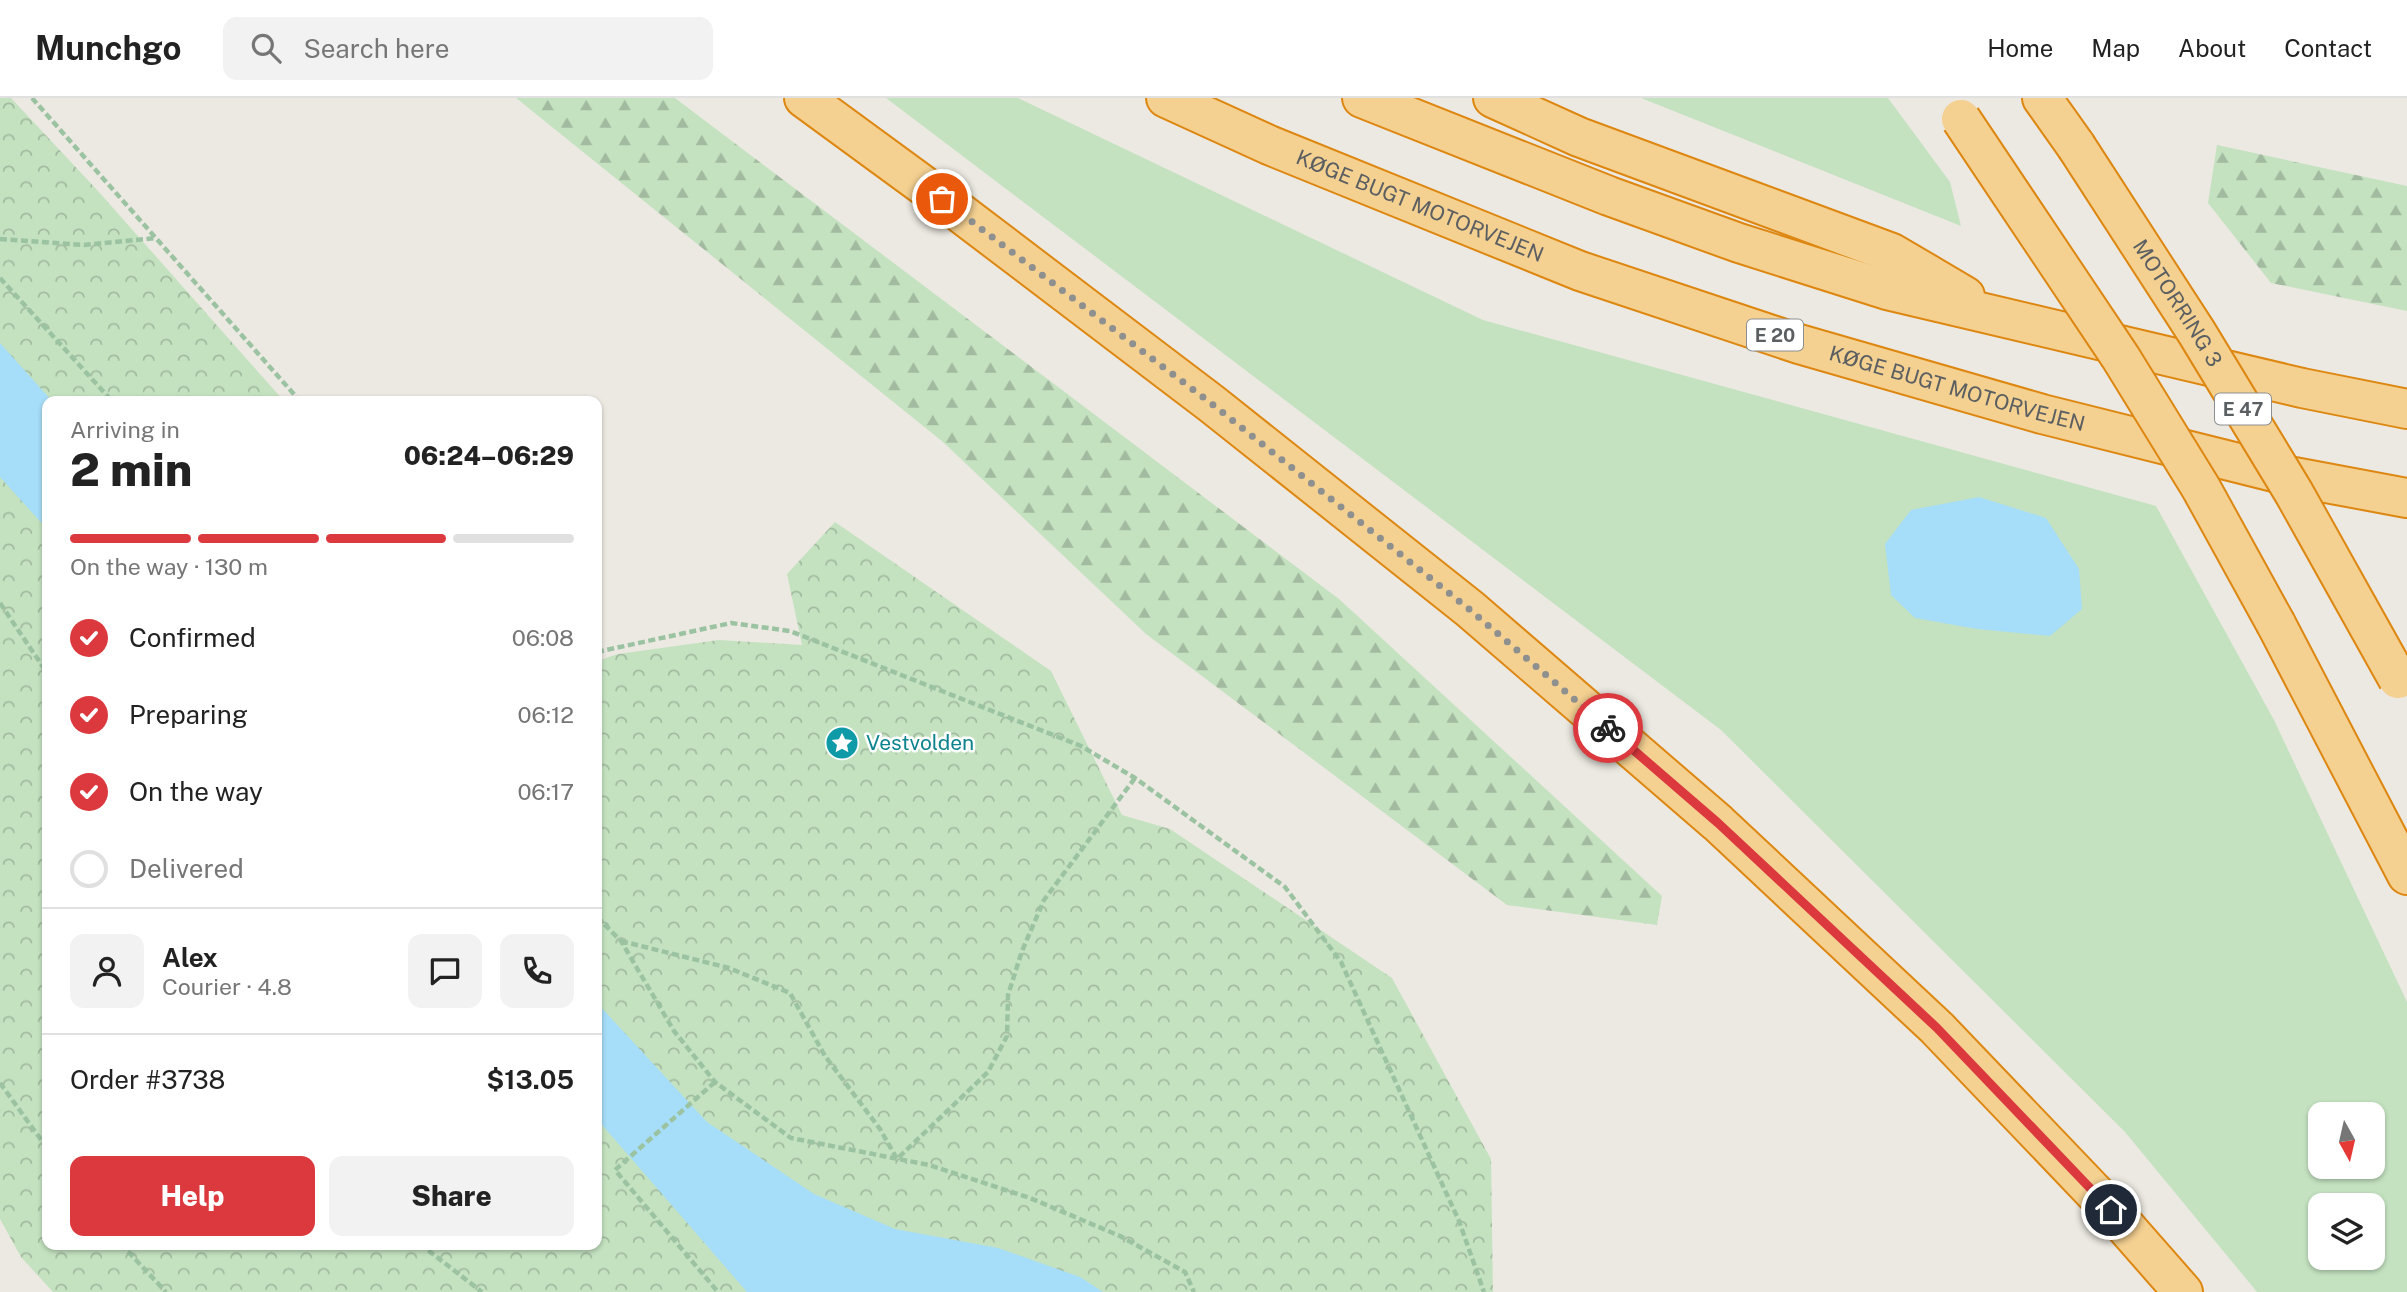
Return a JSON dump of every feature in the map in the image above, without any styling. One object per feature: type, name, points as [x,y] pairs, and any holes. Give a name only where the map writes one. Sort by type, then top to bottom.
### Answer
[{"type":"highway","points":[[804,98],[942,199],[1223,413],[1469,609],[1718,823],[1937,1028],[2111,1210],[2182,1292]]},
{"type":"highway","name":"KØGE BUGT MOTORVEJEN","points":[[1166,98],[1269,145],[1580,271],[1800,344],[2042,414],[2294,477],[2407,498]]},
{"type":"highway","points":[[1362,98],[1609,196],[1739,243],[1887,290],[2302,388],[2407,409]]},
{"type":"highway","points":[[1493,98],[1578,136],[1892,253],[1997,315]]},
{"type":"highway","name":"MOTORRING 3","points":[[2042,98],[2197,333],[2294,493],[2402,687]]},
{"type":"highway","points":[[1954,108],[2120,358],[2201,488],[2276,624],[2407,875]]},
{"type":"path","points":[[32,98],[296,396]]},
{"type":"path","points":[[0,239],[84,245],[157,238]]},
{"type":"path","points":[[0,278],[107,396]]},
{"type":"path","points":[[0,603],[42,666]]},
{"type":"path","points":[[602,651],[731,623],[790,631],[1081,746],[1135,778],[1285,887],[1341,962],[1459,1221],[1484,1292]]},
{"type":"path","points":[[897,1159],[988,1072],[1007,1036],[1008,995],[1022,951],[1044,900],[1135,778]]},
{"type":"path","points":[[602,922],[621,941],[674,1031],[715,1082],[790,1138],[929,1165],[1030,1198],[1120,1236],[1185,1272],[1194,1292]]},
{"type":"path","points":[[621,941],[729,968],[790,993],[825,1056],[880,1129],[897,1159]]},
{"type":"path","points":[[715,1082],[615,1170],[718,1292]]},
{"type":"path","points":[[0,1083],[42,1141]]},
{"type":"path","points":[[127,1250],[166,1292]]},
{"type":"path","points":[[428,1250],[482,1292]]},
{"type":"green space","name":"Vestvolden","points":[[0,98],[11,98],[98,191],[280,396],[42,396],[42,1250],[602,1250],[602,659],[618,654],[719,640],[802,645],[787,574],[835,522],[1051,671],[1122,815],[1170,829],[1392,978],[1491,1159],[1493,1292],[53,1292],[21,1257],[0,1219]]},
{"type":"green space","points":[[516,98],[675,98],[1339,599],[1662,896],[1657,925],[1507,905],[1146,634],[943,442]]},
{"type":"green space","points":[[886,98],[1018,98],[1483,320],[2156,506],[2274,720],[2407,1002],[2407,1292],[2257,1292],[2125,1132],[1721,730]]},
{"type":"green space","points":[[1641,98],[1888,98],[1950,182],[1961,226]]},
{"type":"green space","points":[[2217,145],[2407,186],[2407,311],[2271,283],[2208,203]]},
{"type":"water","points":[[0,343],[48,396],[42,396],[42,523],[0,477]]},
{"type":"water","points":[[1979,497],[2046,518],[2079,569],[2082,609],[2050,636],[1977,629],[1915,618],[1891,595],[1885,544],[1911,510]]},
{"type":"water","points":[[602,1008],[707,1122],[814,1194],[895,1229],[998,1248],[1080,1277],[1103,1292],[747,1292],[602,1125]]},
{"type":"way so far","points":[[942,199],[1212,404],[1469,609],[1608,728]]},
{"type":"place","name":"Vestvolden","points":[[842,743]]},
{"type":"route","points":[[1608,728],[1718,823],[1937,1028],[2111,1210]]}]
